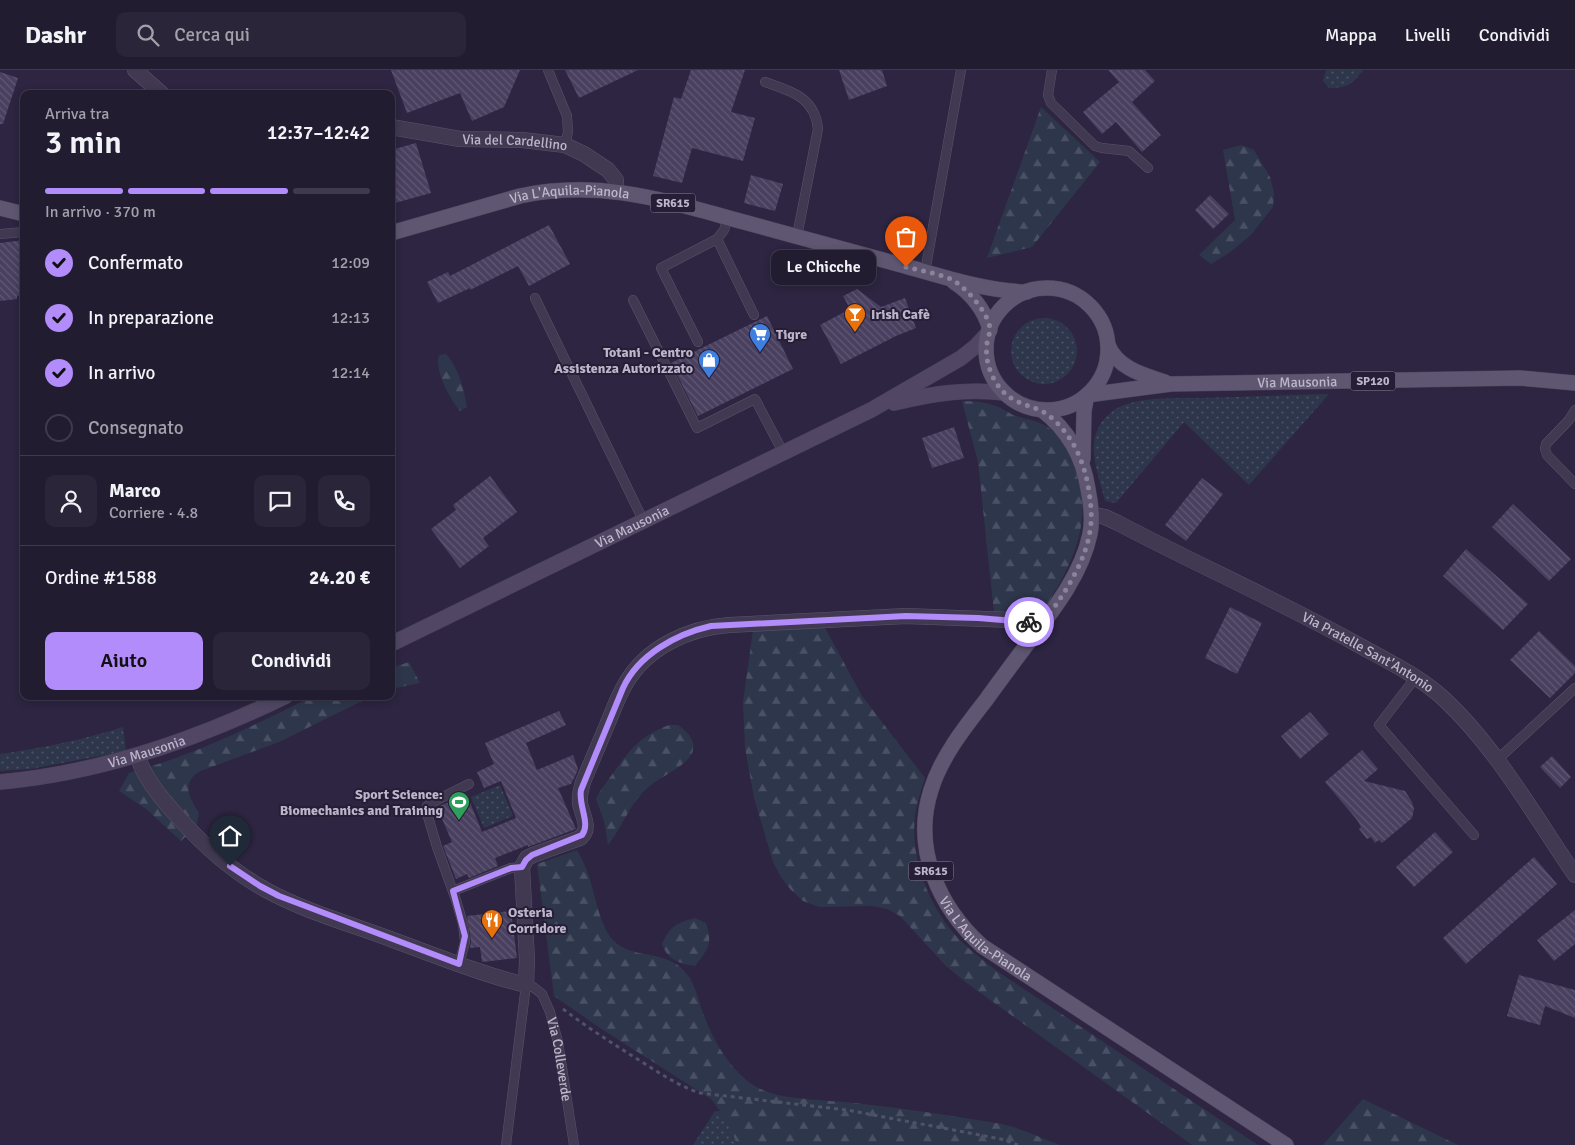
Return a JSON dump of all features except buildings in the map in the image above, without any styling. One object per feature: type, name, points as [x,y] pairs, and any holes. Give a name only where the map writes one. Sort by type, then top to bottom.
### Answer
[{"type":"main road","name":"Via L'Aquila-Pianola","points":[[395,232],[540,192],[582,189],[616,191],[656,198],[951,279],[1010,291],[1027,292]]},
{"type":"main road","points":[[0,208],[20,213]]},
{"type":"main road","name":"Via L'Aquila-Pianola","points":[[951,279],[966,291],[980,308],[989,331]]},
{"type":"main road","points":[[1055,289],[1071,293],[1089,306],[1104,329],[1108,345],[1103,372],[1098,382],[1087,395],[1068,406],[1042,410],[1019,403],[1004,393],[989,367],[986,350],[989,331],[994,320],[1012,300],[1027,292],[1055,289]]},
{"type":"main road","name":"Via Mausonia","points":[[395,642],[870,410],[961,358],[976,346],[989,331]]},
{"type":"main road","name":"Via Mausonia","points":[[1108,345],[1116,358],[1126,367],[1171,384]]},
{"type":"main road","name":"Via Mausonia","points":[[1087,395],[1171,384],[1520,378],[1575,383]]},
{"type":"main road","name":"Via Mausonia","points":[[870,410],[941,393],[975,390],[1004,393]]},
{"type":"main road","name":"Via L'Aquila-Pianola","points":[[1087,395],[1083,424],[1084,465],[1091,514],[1090,533],[1082,559],[1064,592],[1042,625],[958,738],[935,780],[928,802],[925,827],[927,852],[936,885],[943,900],[969,934],[997,957],[1286,1145]]},
{"type":"main road","name":"Via L'Aquila-Pianola","points":[[1042,410],[1067,435],[1078,451],[1084,465]]},
{"type":"main road","name":"Via Mausonia","points":[[0,782],[53,774],[137,755],[193,737],[277,700]]},
{"type":"street","points":[[136,70],[158,90]]},
{"type":"street","name":"Via del Cardellino","points":[[395,128],[474,140],[522,140],[565,145],[584,154],[608,170],[616,180],[616,191]]},
{"type":"street","name":"Via Pratelle Sant'Antonio","points":[[1091,514],[1104,516],[1329,628],[1416,677],[1444,699],[1497,760],[1575,876]]},
{"type":"street","points":[[522,867],[532,855],[580,838],[585,833],[586,826],[580,804],[581,790],[624,684],[645,659],[678,637],[698,630],[719,626],[906,616],[1012,620],[1042,625]]},
{"type":"street","points":[[137,755],[152,785],[185,825],[223,860],[272,893],[489,975],[526,985]]},
{"type":"street","name":"Via Colleverde","points":[[522,867],[528,960],[526,985]]},
{"type":"lane","points":[[548,70],[567,116],[568,132],[565,145]]},
{"type":"lane","points":[[925,272],[961,70]]},
{"type":"lane","points":[[1052,70],[1048,94],[1053,105],[1095,146],[1129,151],[1148,168]]},
{"type":"lane","points":[[765,82],[800,97],[812,108],[817,121],[818,129],[797,236]]},
{"type":"lane","points":[[698,342],[662,268],[717,239],[724,230],[728,218]]},
{"type":"lane","points":[[0,234],[20,232]]},
{"type":"lane","points":[[717,239],[754,314]]},
{"type":"lane","points":[[535,298],[643,520]]},
{"type":"lane","points":[[633,300],[697,428],[756,399],[783,452]]},
{"type":"lane","points":[[1575,410],[1569,420],[1546,444],[1544,449],[1546,455],[1575,484]]},
{"type":"lane","points":[[1416,677],[1379,725],[1474,835]]},
{"type":"lane","points":[[1497,760],[1575,688]]},
{"type":"lane","points":[[459,964],[465,936],[453,891],[437,847],[426,807],[469,784]]},
{"type":"lane","points":[[453,891],[511,868],[522,867]]},
{"type":"lane","points":[[526,985],[533,987],[542,994]]},
{"type":"lane","name":"Via Colleverde","points":[[506,1145],[526,985]]},
{"type":"lane","name":"Via Colleverde","points":[[542,994],[550,1012],[558,1042],[574,1145]]},
{"type":"path","points":[[542,994],[595,1033],[665,1076],[693,1090],[708,1094],[847,1110],[1001,1139],[1018,1145]]},
{"type":"green space","points":[[1326,70],[1363,70],[1349,85],[1329,88],[1323,81]]},
{"type":"green space","points":[[1041,107],[1100,162],[1032,247],[987,258]]},
{"type":"green space","points":[[1241,145],[1254,150],[1270,177],[1274,193],[1273,207],[1251,235],[1229,253],[1211,264],[1199,255],[1235,220],[1223,150]]},
{"type":"green space","points":[[1038,318],[1050,318],[1062,323],[1072,333],[1077,345],[1075,364],[1062,379],[1050,384],[1038,384],[1026,379],[1016,369],[1011,357],[1011,345],[1016,333],[1026,323]]},
{"type":"green space","points":[[446,354],[458,372],[464,394],[467,407],[460,411],[448,392],[439,368],[439,355]]},
{"type":"green space","points":[[1329,394],[1249,485],[1184,422],[1116,503],[1105,501],[1094,457],[1095,439],[1099,426],[1105,418],[1122,406],[1144,400],[1163,398]]},
{"type":"green space","points":[[962,401],[992,405],[1013,415],[1045,425],[1060,439],[1073,462],[1082,501],[1082,520],[1079,537],[1066,572],[1046,606],[1028,611],[994,613],[978,462]]},
{"type":"green space","points":[[824,626],[862,696],[925,778],[915,815],[916,849],[924,882],[948,927],[968,948],[997,971],[1258,1145],[1192,1145],[968,984],[946,966],[900,916],[887,909],[872,906],[819,907],[803,901],[790,889],[773,862],[754,798],[745,748],[743,702],[753,630]]},
{"type":"green space","points":[[409,662],[420,683],[395,688],[395,667]]},
{"type":"green space","points":[[305,700],[364,700],[279,742],[198,772],[188,787],[190,797],[199,813],[196,827],[181,841],[146,809],[119,791],[129,773],[177,758],[246,729]]},
{"type":"green space","points":[[669,725],[678,725],[689,735],[693,742],[691,755],[687,761],[655,782],[643,793],[608,845],[604,821],[596,799],[624,758],[636,745],[649,735]]},
{"type":"green space","points":[[123,727],[126,751],[30,769],[0,771],[0,754],[62,743]]},
{"type":"green space","points":[[500,785],[513,816],[484,828],[471,797]]},
{"type":"green space","points":[[577,850],[587,871],[602,920],[610,937],[624,948],[669,960],[685,972],[694,986],[707,1022],[720,1049],[731,1065],[753,1085],[768,1092],[787,1097],[889,1107],[1004,1125],[1020,1129],[1060,1145],[737,1145],[726,1121],[711,1099],[600,1028],[554,996],[537,864]]},
{"type":"green space","points":[[695,918],[706,923],[709,941],[706,950],[695,966],[674,960],[662,944],[674,926]]},
{"type":"green space","points":[[1363,1099],[1458,1145],[1323,1145]]},
{"type":"green space","points":[[715,1111],[721,1111],[737,1145],[693,1145]]},
{"type":"way so far","points":[[906,267],[951,279],[970,295],[988,322],[990,330],[986,350],[989,367],[997,384],[1004,393],[1014,400],[1030,408],[1042,410],[1054,420],[1078,451],[1084,465],[1091,511],[1090,533],[1087,546],[1068,586],[1042,625],[1029,622]]},
{"type":"place","name":"Le Chicche","points":[[906,267]]},
{"type":"place","name":"Irish Cafè","points":[[855,333]]},
{"type":"place","name":"Tigre","points":[[760,353]]},
{"type":"place","name":"Totani - Centro Assistenza Autorizzato","points":[[709,379]]},
{"type":"place","name":"Sport Science: Biomechanics and Training","points":[[459,821]]},
{"type":"place","name":"Osteria Corridore","points":[[492,939]]},
{"type":"route","points":[[230,866],[279,896],[459,964],[465,936],[453,891],[511,868],[522,867],[527,858],[532,855],[580,838],[586,826],[580,804],[581,790],[624,684],[645,659],[678,637],[711,626],[853,618],[932,616],[1029,622]]}]
